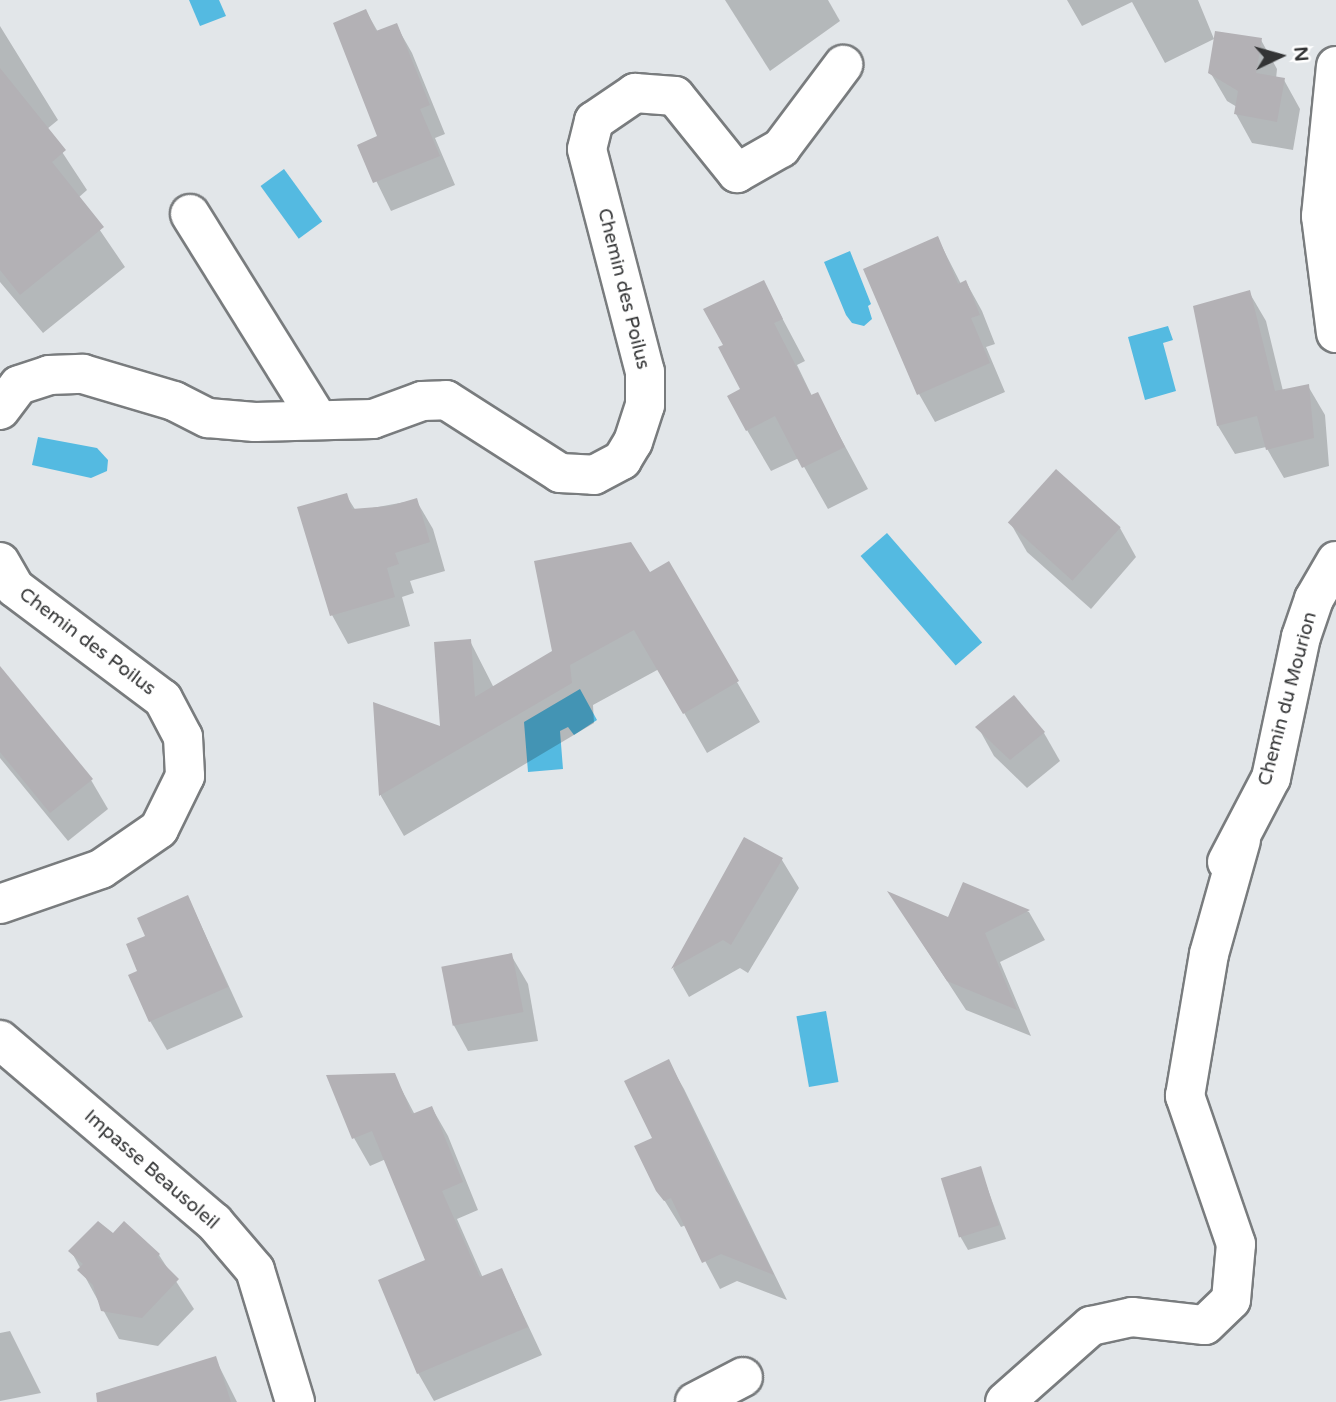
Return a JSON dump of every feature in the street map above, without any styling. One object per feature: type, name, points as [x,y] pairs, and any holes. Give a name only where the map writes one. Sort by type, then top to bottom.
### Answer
[{"type":"street","name":"Chemin des Poilus","points":[[0,410],[19,385],[49,375],[83,374],[174,401],[208,418],[254,422],[317,418],[373,419],[422,401],[446,400],[560,473],[594,475],[622,460],[645,405],[645,372],[587,149],[594,121],[635,93],[675,96],[737,173],[781,148],[843,65]]},
{"type":"street","points":[[1336,66],[1321,216],[1336,333]]},
{"type":"street","points":[[190,214],[317,418]]},
{"type":"street","name":"Chemin du Mourion","points":[[1198,909],[1241,840],[1271,778],[1301,637],[1314,599],[1336,561]]},
{"type":"street","name":"Chemin des Poilus","points":[[0,562],[15,588],[163,699],[183,737],[184,776],[159,829],[101,869],[0,904]]},
{"type":"street","points":[[1005,1402],[1091,1326],[1132,1317],[1205,1325],[1231,1300],[1236,1244],[1185,1096],[1209,954],[1241,840]]},
{"type":"street","name":"Impasse Beausoleil","points":[[0,1040],[214,1222],[255,1270],[295,1402]]},
{"type":"street","points":[[695,1402],[743,1377]]},
{"type":"water","points":[[189,0],[219,0],[226,16],[200,26]]},
{"type":"water","points":[[284,169],[322,222],[299,239],[261,186]]},
{"type":"water","points":[[850,251],[871,304],[868,306],[872,319],[864,326],[852,323],[846,315],[824,262]]},
{"type":"water","points":[[1168,326],[1173,340],[1163,343],[1176,391],[1145,400],[1128,337]]},
{"type":"water","points":[[38,437],[97,448],[108,460],[107,471],[91,478],[32,465]]},
{"type":"water","points":[[887,533],[982,642],[956,665],[861,556]]},
{"type":"water","points":[[580,689],[597,720],[574,735],[568,727],[560,731],[563,769],[528,772],[524,722]]},
{"type":"water","points":[[826,1011],[839,1082],[809,1087],[796,1016]]},
{"type":"building","points":[[366,9],[376,31],[397,23],[430,105],[420,109],[440,156],[373,183],[357,145],[377,136],[333,23]]},
{"type":"building","points":[[1215,31],[1262,38],[1256,73],[1285,78],[1277,122],[1234,114],[1238,91],[1208,73]]},
{"type":"building","points":[[0,68],[66,150],[52,162],[104,227],[20,295],[0,270]]},
{"type":"building","points":[[938,236],[958,284],[966,280],[980,315],[971,318],[990,363],[917,395],[863,269]]},
{"type":"building","points":[[764,280],[783,319],[774,323],[811,395],[818,392],[845,447],[802,468],[775,416],[746,431],[727,396],[740,389],[718,347],[723,345],[703,309]]},
{"type":"building","points":[[1250,290],[1275,391],[1309,384],[1314,438],[1266,450],[1257,416],[1217,426],[1193,306]]},
{"type":"building","points":[[1056,469],[1121,527],[1072,581],[1008,523]]},
{"type":"building","points":[[347,493],[352,509],[390,506],[417,498],[430,542],[395,553],[399,564],[387,568],[395,597],[330,616],[297,507]]},
{"type":"building","points":[[631,542],[650,572],[669,561],[739,681],[683,714],[634,630],[570,665],[572,683],[379,796],[373,702],[440,726],[434,642],[471,639],[475,697],[552,651],[534,561]]},
{"type":"building","points":[[0,666],[93,779],[50,813],[0,752]]},
{"type":"building","points":[[1014,695],[1045,732],[1010,760],[975,727]]},
{"type":"building","points":[[744,837],[783,858],[731,945],[723,940],[671,969]]},
{"type":"building","points":[[963,882],[1030,910],[985,933],[1017,1010],[947,981],[887,891],[948,917]]},
{"type":"building","points":[[188,895],[228,987],[149,1022],[128,975],[137,971],[126,944],[145,936],[137,918]]},
{"type":"building","points":[[512,953],[523,1012],[453,1026],[441,967]]},
{"type":"building","points":[[669,1059],[774,1275],[721,1254],[702,1263],[671,1198],[664,1201],[656,1191],[634,1146],[652,1138],[624,1081]]},
{"type":"building","points":[[395,1073],[412,1114],[432,1106],[463,1182],[442,1191],[480,1277],[502,1268],[528,1327],[417,1374],[378,1280],[425,1260],[372,1131],[352,1139],[326,1075]]},
{"type":"building","points":[[981,1166],[999,1225],[959,1238],[941,1178]]},
{"type":"building","points":[[98,1221],[113,1233],[124,1221],[160,1254],[157,1257],[179,1279],[142,1318],[101,1311],[93,1285],[77,1270],[83,1264],[68,1251]]},
{"type":"building","points":[[216,1356],[231,1402],[97,1402],[96,1393]]}]
